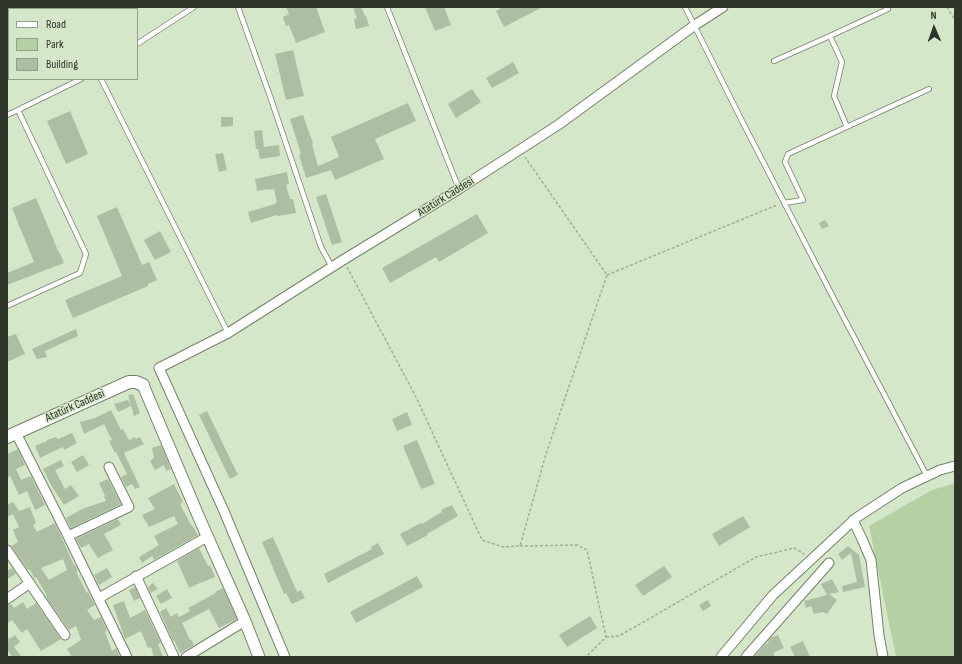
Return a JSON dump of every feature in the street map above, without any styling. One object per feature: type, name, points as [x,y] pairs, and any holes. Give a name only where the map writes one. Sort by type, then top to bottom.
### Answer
[{"type":"main road","name":"Atatürk Caddesi","points":[[11,435],[129,382],[136,382],[144,385]]},
{"type":"street","name":"Atatürk Caddesi","points":[[285,657],[223,509],[159,368],[228,333],[520,150],[558,125],[722,7]]},
{"type":"street","points":[[144,385],[259,657]]},
{"type":"street","points":[[11,435],[68,536],[127,657]]},
{"type":"street","points":[[721,657],[773,595],[853,520],[902,488],[940,470],[955,466]]},
{"type":"street","points":[[68,536],[129,507],[109,467]]},
{"type":"street","points":[[853,520],[871,560],[883,657]]},
{"type":"street","points":[[98,598],[207,537]]},
{"type":"street","points":[[7,550],[65,635]]},
{"type":"street","points":[[746,657],[829,563]]},
{"type":"street","points":[[136,576],[174,657]]},
{"type":"street","points":[[7,599],[30,583]]},
{"type":"street","points":[[186,657],[245,621]]},
{"type":"lane","points":[[138,43],[194,7]]},
{"type":"lane","points":[[238,7],[322,247],[332,267]]},
{"type":"lane","points":[[387,7],[459,189]]},
{"type":"lane","points":[[686,7],[743,123],[928,476]]},
{"type":"lane","points":[[774,61],[888,9]]},
{"type":"lane","points":[[830,36],[842,62],[834,96],[847,127]]},
{"type":"lane","points":[[7,115],[79,80]]},
{"type":"lane","points":[[102,80],[228,333]]},
{"type":"lane","points":[[784,202],[803,200],[785,162],[788,154],[929,89]]},
{"type":"lane","points":[[7,306],[80,273],[86,254],[18,110]]},
{"type":"path","points":[[947,7],[955,20]]},
{"type":"path","points":[[520,150],[607,275]]},
{"type":"path","points":[[520,546],[546,454],[607,275],[784,202]]},
{"type":"path","points":[[344,260],[416,397],[482,540],[504,547],[577,545],[587,550],[606,637]]},
{"type":"path","points":[[586,657],[606,637],[619,636],[756,557],[794,548],[811,559]]},
{"type":"green space","points":[[955,483],[955,657],[896,657],[869,526],[932,490]]},
{"type":"building","points":[[286,7],[316,7],[325,32],[296,43],[289,25],[286,26],[283,17],[289,14]]},
{"type":"building","points":[[353,7],[361,7],[369,26],[356,29],[354,19],[357,18]]},
{"type":"building","points":[[425,7],[444,7],[451,25],[435,31]]},
{"type":"building","points":[[503,7],[543,7],[504,27],[496,11]]},
{"type":"building","points":[[293,50],[304,96],[286,100],[275,54]]},
{"type":"building","points":[[513,62],[519,73],[492,88],[486,78]]},
{"type":"building","points":[[472,89],[481,102],[456,118],[448,104]]},
{"type":"building","points":[[408,103],[416,121],[375,139],[384,159],[335,180],[331,170],[306,178],[299,155],[301,154],[290,119],[303,115],[313,143],[318,166],[339,157],[331,137]]},
{"type":"building","points":[[70,111],[88,154],[66,164],[47,121]]},
{"type":"building","points":[[221,117],[233,117],[233,126],[221,127]]},
{"type":"building","points":[[262,130],[264,147],[279,145],[280,156],[260,159],[258,149],[256,149],[254,131]]},
{"type":"building","points":[[223,153],[227,170],[219,172],[215,154]]},
{"type":"building","points":[[287,172],[289,184],[286,185],[290,199],[293,199],[296,213],[277,215],[251,223],[248,212],[275,204],[277,202],[274,189],[257,191],[255,179]]},
{"type":"building","points":[[326,194],[342,242],[332,245],[316,197]]},
{"type":"building","points":[[36,198],[64,263],[7,285],[7,273],[34,262],[12,208]]},
{"type":"building","points":[[117,207],[142,265],[149,262],[157,280],[148,284],[148,286],[73,318],[65,300],[122,276],[97,216]]},
{"type":"building","points":[[477,214],[488,233],[439,262],[436,257],[390,283],[382,268]]},
{"type":"building","points":[[825,220],[829,226],[822,229],[819,223]]},
{"type":"building","points":[[160,231],[171,252],[155,260],[144,240]]},
{"type":"building","points":[[76,329],[78,336],[45,351],[47,357],[37,359],[32,349]]},
{"type":"building","points":[[16,334],[25,354],[7,362],[7,337]]},
{"type":"building","points":[[133,394],[140,413],[134,416],[128,395]]},
{"type":"building","points":[[128,400],[131,406],[118,412],[114,404]]},
{"type":"building","points":[[111,410],[121,430],[123,429],[129,440],[135,437],[136,439],[140,437],[144,444],[124,453],[140,487],[135,489],[132,484],[126,487],[121,477],[127,474],[109,441],[112,440],[104,424],[84,434],[80,422],[95,418]]},
{"type":"building","points":[[207,411],[238,475],[230,479],[199,415]]},
{"type":"building","points":[[407,412],[412,425],[397,431],[392,419]]},
{"type":"building","points":[[72,433],[77,443],[64,450],[63,447],[40,458],[35,446],[47,440],[56,437],[58,439]]},
{"type":"building","points":[[417,440],[435,484],[421,489],[403,446]]},
{"type":"building","points":[[161,445],[171,469],[166,471],[164,465],[155,470],[150,461],[154,458],[152,448]]},
{"type":"building","points":[[18,449],[25,465],[16,469],[21,480],[31,476],[45,505],[35,510],[27,491],[19,495],[10,476],[7,478],[7,454]]},
{"type":"building","points":[[83,455],[89,465],[77,472],[71,462]]},
{"type":"building","points":[[61,460],[64,466],[55,470],[65,489],[71,485],[79,496],[64,505],[52,487],[43,469]]},
{"type":"building","points":[[108,479],[121,504],[71,528],[66,518],[82,509],[106,501],[99,483]]},
{"type":"building","points":[[174,484],[183,502],[180,504],[198,535],[154,560],[152,556],[142,563],[139,557],[159,545],[154,536],[178,524],[174,516],[149,527],[142,515],[155,509],[148,498]]},
{"type":"building","points":[[13,502],[19,511],[30,507],[36,523],[33,525],[37,532],[55,523],[78,572],[76,572],[95,605],[87,610],[94,620],[101,617],[107,630],[105,632],[112,651],[116,648],[120,657],[72,657],[67,649],[81,640],[76,626],[69,630],[46,597],[47,596],[36,577],[34,578],[30,569],[28,570],[11,546],[18,542],[13,530],[19,527],[13,514],[7,517],[7,505]],"holes":[[[63,559],[67,570],[49,580],[41,568]]]},
{"type":"building","points":[[452,505],[458,516],[407,546],[400,534],[421,523],[422,524],[442,512],[441,510]]},
{"type":"building","points":[[743,516],[750,527],[719,546],[712,534]]},
{"type":"building","points":[[118,519],[121,525],[104,534],[113,550],[98,558],[89,544],[81,548],[76,539]]},
{"type":"building","points":[[273,537],[297,592],[301,590],[305,598],[292,604],[286,593],[284,594],[262,542]]},
{"type":"building","points":[[378,543],[384,554],[328,583],[324,574],[372,549],[371,547]]},
{"type":"building","points":[[848,546],[859,555],[865,587],[843,592],[842,586],[857,582],[851,553],[842,560],[838,554]]},
{"type":"building","points":[[199,548],[208,566],[210,565],[215,577],[189,588],[177,561]]},
{"type":"building","points":[[664,566],[672,577],[643,596],[635,585]]},
{"type":"building","points":[[12,568],[16,574],[7,579],[7,571]]},
{"type":"building","points":[[107,568],[112,577],[99,585],[94,575]]},
{"type":"building","points":[[417,576],[423,587],[356,623],[350,612]]},
{"type":"building","points":[[832,579],[839,592],[829,594],[837,600],[827,614],[823,612],[814,614],[811,606],[806,608],[804,601],[827,595],[821,584]]},
{"type":"building","points":[[153,583],[158,589],[150,593],[148,587]]},
{"type":"building","points":[[135,587],[140,598],[134,601],[129,590]]},
{"type":"building","points":[[223,588],[237,619],[219,628],[209,609],[182,623],[194,645],[180,653],[160,612],[166,608],[171,617],[177,613],[179,617],[190,611],[188,608]]},
{"type":"building","points":[[167,589],[172,598],[161,604],[156,596]]},
{"type":"building","points":[[708,600],[711,606],[703,611],[699,605]]},
{"type":"building","points":[[124,601],[130,618],[145,610],[161,643],[158,644],[163,657],[154,657],[151,647],[148,648],[141,631],[125,639],[113,605]]},
{"type":"building","points":[[23,602],[27,609],[36,603],[61,639],[41,651],[27,629],[22,633],[12,620],[7,624],[7,605],[11,604],[14,608]]},
{"type":"building","points":[[590,616],[597,628],[567,647],[559,635]]},
{"type":"building","points":[[15,635],[20,642],[14,647],[22,657],[12,657],[8,651],[7,652],[7,636],[9,639]]},
{"type":"building","points":[[778,635],[784,648],[773,653],[775,657],[754,657],[769,642],[768,641],[770,638]]},
{"type":"building","points":[[803,641],[810,657],[795,657],[790,647]]}]
